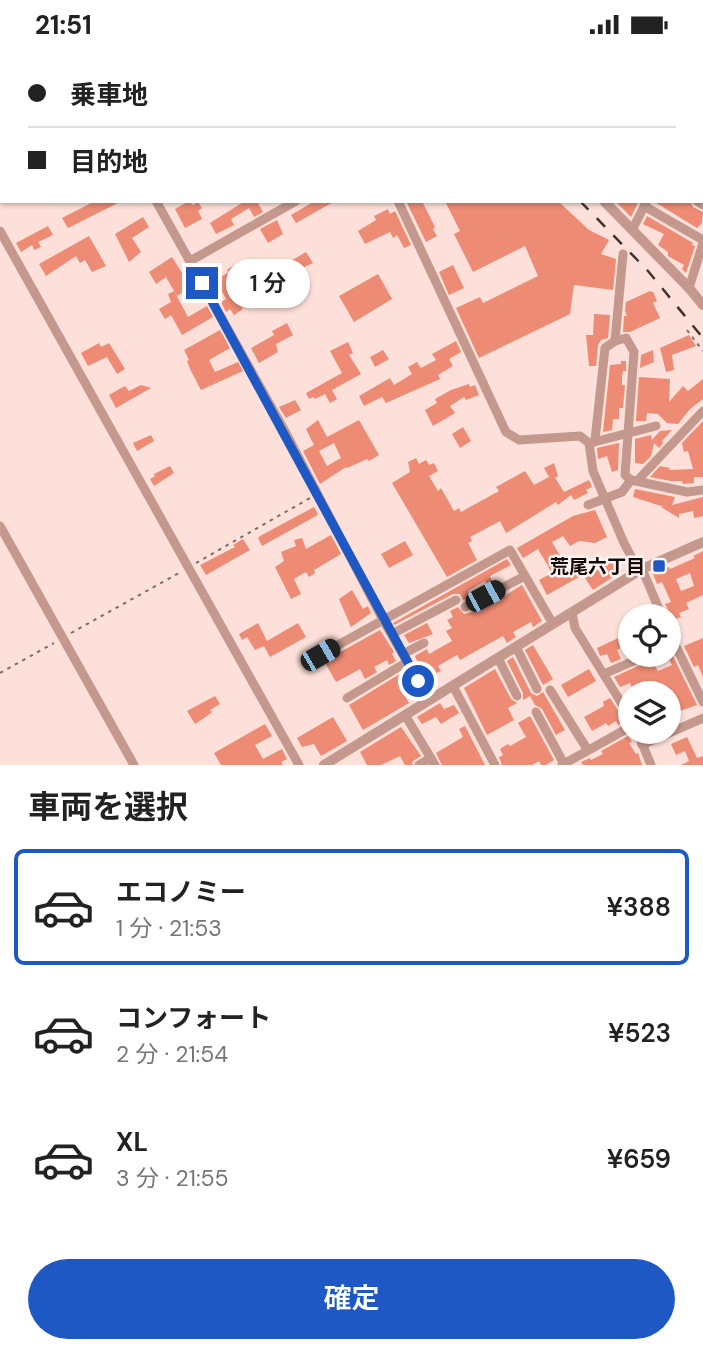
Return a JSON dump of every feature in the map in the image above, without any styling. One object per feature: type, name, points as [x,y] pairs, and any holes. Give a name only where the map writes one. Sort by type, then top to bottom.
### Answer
[{"type":"street","points":[[157,203],[286,433],[383,619],[429,700]]},
{"type":"street","points":[[190,261],[292,203]]},
{"type":"street","points":[[399,203],[506,432],[519,440],[580,436],[592,442],[656,426]]},
{"type":"street","points":[[606,203],[703,305]]},
{"type":"street","points":[[632,230],[646,204],[703,241],[700,273],[689,288]]},
{"type":"street","points":[[0,231],[299,765]]},
{"type":"street","points":[[615,341],[623,254]]},
{"type":"street","points":[[657,604],[642,569],[634,562],[593,471],[592,442],[605,348],[615,341],[626,338],[634,352],[625,475],[634,481],[687,492],[703,490]]},
{"type":"street","points":[[587,505],[622,492],[703,411]]},
{"type":"street","points":[[0,526],[134,765]]},
{"type":"street","points":[[324,765],[642,569],[703,542]]},
{"type":"street","points":[[320,655],[510,550],[553,624]]},
{"type":"street","points":[[466,607],[525,576]]},
{"type":"street","points":[[392,634],[456,600]]},
{"type":"street","points":[[572,613],[575,628],[618,697]]},
{"type":"street","points":[[347,698],[424,643]]},
{"type":"street","points":[[516,647],[537,689]]},
{"type":"street","points":[[498,658],[517,696]]},
{"type":"street","points":[[681,661],[702,696]]},
{"type":"street","points":[[604,674],[620,667]]},
{"type":"street","points":[[453,685],[495,765]]},
{"type":"street","points":[[550,690],[587,749]]},
{"type":"street","points":[[536,712],[567,763],[618,733]]},
{"type":"street","points":[[405,715],[433,762],[419,765]]},
{"type":"street","points":[[651,765],[642,745],[703,718]]},
{"type":"path","points":[[687,330],[703,351]]},
{"type":"path","points":[[0,673],[63,638]]},
{"type":"building","points":[[91,203],[118,203],[68,228],[62,218]]},
{"type":"building","points":[[186,203],[199,203],[202,208],[198,211],[202,219],[185,228],[175,209]]},
{"type":"building","points":[[242,203],[258,203],[263,212],[254,217],[249,208],[231,219],[234,225],[216,234],[210,223]]},
{"type":"building","points":[[312,203],[331,203],[296,223],[291,215]]},
{"type":"building","points":[[407,203],[423,203],[435,227],[433,229],[437,236],[426,242]]},
{"type":"building","points":[[446,203],[560,203],[589,230],[609,240],[601,254],[616,259],[613,290],[574,285],[570,314],[479,358],[456,308],[480,297],[483,303],[538,276],[525,246],[473,272],[454,234],[460,231]]},
{"type":"building","points":[[617,203],[638,203],[631,217]]},
{"type":"building","points":[[656,203],[691,203],[703,212],[702,223],[697,228]]},
{"type":"building","points":[[388,209],[390,214],[395,211],[411,245],[404,248],[397,235],[393,238],[390,232],[365,244],[358,231],[376,220],[374,216]]},
{"type":"building","points":[[647,216],[693,243],[695,246],[686,273],[682,269],[684,265],[668,256],[668,252],[658,245],[664,234],[643,224]]},
{"type":"building","points":[[143,217],[149,227],[132,238],[141,252],[129,262],[115,234]]},
{"type":"building","points":[[277,220],[283,234],[268,243],[260,229]]},
{"type":"building","points":[[48,226],[53,235],[38,242],[41,247],[34,250],[32,245],[21,252],[16,243]]},
{"type":"building","points":[[89,236],[106,266],[92,272],[85,260],[80,263],[76,256],[46,276],[39,264]]},
{"type":"building","points":[[306,252],[313,263],[289,274],[284,265]]},
{"type":"building","points":[[172,257],[182,273],[187,270],[191,277],[186,280],[191,287],[177,296],[166,277],[156,284],[149,272]]},
{"type":"building","points":[[234,265],[242,281],[230,288],[243,309],[234,315],[230,309],[226,312],[221,302],[226,299],[215,280],[229,272],[227,270]]},
{"type":"building","points":[[453,265],[464,288],[449,295],[439,272]]},
{"type":"building","points":[[378,274],[392,299],[354,322],[339,296]]},
{"type":"building","points":[[174,291],[188,317],[207,306],[213,317],[182,335],[171,315],[165,319],[159,309],[171,302],[168,294]]},
{"type":"building","points":[[650,291],[657,301],[653,303],[660,318],[630,332],[623,332],[624,316],[627,316],[626,302]]},
{"type":"building","points":[[594,314],[610,315],[608,338],[601,340],[598,345],[596,366],[589,366],[586,335],[593,335]]},
{"type":"building","points":[[287,323],[293,335],[276,344],[278,352],[259,363],[251,348],[274,335],[272,331]]},
{"type":"building","points":[[220,330],[230,348],[209,360],[215,372],[238,362],[243,371],[201,390],[184,350]]},
{"type":"building","points":[[689,335],[696,346],[672,355],[674,370],[666,372],[660,348]]},
{"type":"building","points":[[456,341],[461,352],[449,359],[453,366],[438,375],[440,379],[386,403],[382,397],[364,406],[359,396],[390,378],[394,385],[412,374],[408,367],[417,362],[421,368],[436,360],[432,354]]},
{"type":"building","points":[[348,342],[353,353],[349,355],[361,374],[332,390],[337,399],[330,403],[325,394],[309,399],[306,393],[342,373],[330,351]]},
{"type":"building","points":[[99,343],[101,347],[109,343],[125,369],[117,374],[107,357],[88,366],[81,353]]},
{"type":"building","points":[[383,350],[389,359],[375,367],[370,357]]},
{"type":"building","points":[[653,350],[654,362],[640,368],[641,355]]},
{"type":"building","points":[[621,361],[626,361],[626,371],[623,371],[622,376],[622,385],[625,385],[623,408],[619,408],[619,419],[613,419],[612,430],[603,432],[610,365],[621,364]]},
{"type":"building","points":[[639,377],[670,379],[669,402],[683,386],[688,391],[703,379],[703,399],[690,409],[678,424],[667,423],[658,414],[647,413],[646,421],[636,421]]},
{"type":"building","points":[[469,384],[470,387],[475,385],[479,395],[466,400],[464,397],[450,406],[455,413],[433,426],[425,410],[437,403],[435,399]]},
{"type":"building","points":[[141,385],[151,388],[116,408],[109,395],[125,386],[129,391]]},
{"type":"building","points":[[295,400],[301,410],[286,418],[279,407]]},
{"type":"building","points":[[318,420],[327,437],[359,420],[379,455],[369,461],[367,459],[346,467],[320,484],[303,451],[314,445],[306,429]],"holes":[[[334,443],[341,458],[327,466],[319,451]]]},
{"type":"building","points":[[703,421],[703,477],[694,477],[694,483],[683,484],[682,481],[650,477],[660,466],[670,468],[669,470],[693,469],[688,451],[684,452],[682,443]]},
{"type":"building","points":[[463,427],[471,441],[460,448],[452,434]]},
{"type":"building","points":[[672,430],[659,448],[654,443],[651,456],[643,464],[635,463],[635,439],[651,435],[652,440],[660,431]]},
{"type":"building","points":[[151,435],[154,441],[137,451],[133,443]]},
{"type":"building","points":[[619,443],[618,470],[612,472],[607,456],[598,459],[597,448]]},
{"type":"building","points":[[416,458],[419,464],[426,460],[429,465],[434,463],[438,471],[429,476],[438,491],[441,488],[454,511],[459,508],[461,512],[499,491],[496,487],[525,471],[534,485],[549,477],[544,468],[554,463],[558,476],[555,478],[564,492],[589,480],[592,487],[586,490],[588,493],[574,500],[571,495],[558,505],[556,502],[506,533],[500,521],[470,537],[472,541],[468,543],[477,560],[447,577],[392,483],[410,472],[408,462]]},
{"type":"building","points":[[170,466],[174,473],[154,486],[150,479],[154,474]]},
{"type":"building","points":[[635,489],[675,497],[672,505],[703,497],[703,516],[694,518],[693,511],[679,514],[679,518],[661,507],[664,507],[633,497]]},
{"type":"building","points":[[314,507],[318,514],[316,516],[262,546],[258,538],[260,536]]},
{"type":"building","points":[[595,510],[607,537],[595,543],[579,541],[570,546],[563,536],[552,542],[566,566],[571,563],[579,577],[547,595],[539,580],[552,573],[538,549],[523,558],[517,548],[573,516]]},
{"type":"building","points":[[331,535],[341,554],[314,570],[315,573],[309,577],[306,572],[294,579],[301,594],[291,599],[275,567],[284,561],[281,552],[296,546],[294,540],[302,538],[306,549]]},
{"type":"building","points":[[243,539],[250,550],[206,575],[200,565],[235,547],[233,545]]},
{"type":"building","points":[[405,541],[413,555],[389,568],[381,554]]},
{"type":"building","points":[[703,551],[703,595],[686,603],[689,609],[681,612],[681,604],[665,604],[671,602],[662,582],[657,584],[653,574],[695,558],[693,556]],"holes":[[[690,573],[694,586],[681,591],[676,579]]]},
{"type":"building","points":[[507,559],[511,565],[490,576],[494,584],[488,587],[485,581],[468,591],[471,596],[463,600],[460,594],[453,594],[394,625],[393,623]]},
{"type":"building","points":[[615,559],[622,571],[593,590],[585,578]]},
{"type":"building","points":[[522,585],[542,621],[533,627],[531,622],[513,632],[516,637],[507,643],[503,636],[460,660],[457,655],[438,666],[441,671],[425,678],[415,656],[427,649],[429,654],[452,641],[446,631],[452,628],[447,620],[453,617],[450,611],[458,607],[464,614],[475,611]]},
{"type":"building","points":[[352,590],[363,609],[368,606],[371,613],[351,627],[339,599]]},
{"type":"building","points":[[258,623],[267,641],[298,623],[306,637],[270,657],[264,646],[255,650],[247,637],[242,640],[239,634]]},
{"type":"building","points":[[427,623],[433,634],[409,643],[404,635]]},
{"type":"building","points":[[380,630],[394,652],[392,654],[396,661],[389,665],[387,660],[374,667],[377,672],[365,679],[360,669],[336,682],[324,661]]},
{"type":"building","points":[[618,638],[618,660],[611,663],[607,654],[600,656],[597,648]]},
{"type":"building","points":[[703,638],[703,677],[698,665],[694,667],[684,646]]},
{"type":"building","points":[[533,645],[553,679],[543,685],[525,650]]},
{"type":"building","points":[[513,657],[531,693],[537,696],[543,692],[565,730],[556,735],[542,709],[535,705],[530,696],[523,700],[523,693],[507,661]]},
{"type":"building","points":[[636,667],[655,667],[658,671],[667,667],[678,667],[697,705],[681,711],[681,681],[618,681],[618,684],[614,677]]},
{"type":"building","points":[[495,669],[511,699],[517,703],[508,708],[514,720],[487,735],[464,688]]},
{"type":"building","points":[[589,669],[596,681],[568,697],[561,685]]},
{"type":"building","points":[[403,672],[415,690],[405,696],[409,703],[363,730],[349,705]]},
{"type":"building","points":[[215,696],[220,704],[195,724],[187,711]]},
{"type":"building","points":[[610,698],[618,710],[618,725],[616,721],[608,726],[606,723],[592,731],[584,717],[604,706],[603,702]]},
{"type":"building","points":[[440,703],[444,709],[454,705],[459,713],[441,724],[436,717],[422,724],[417,717]]},
{"type":"building","points":[[530,716],[554,760],[546,765],[541,765],[539,761],[532,765],[502,765],[499,757],[503,755],[500,749],[526,737],[518,723]]},
{"type":"building","points":[[333,717],[347,741],[321,756],[314,744],[302,747],[297,738]]},
{"type":"building","points":[[265,724],[272,736],[255,745],[263,759],[282,749],[287,759],[281,762],[283,765],[221,765],[214,753]]},
{"type":"building","points":[[465,726],[485,765],[442,765],[436,753],[463,737],[459,729]]},
{"type":"building","points":[[401,727],[421,756],[413,761],[412,765],[405,765],[400,756],[381,765],[367,765],[360,752]]},
{"type":"building","points":[[687,737],[697,758],[703,756],[703,765],[681,765],[689,761],[685,751],[676,755],[671,744],[681,744],[681,740]]},
{"type":"building","points":[[618,742],[618,744],[630,744],[636,754],[638,753],[642,765],[583,765],[581,762],[603,754],[601,751]]},
{"type":"railway","points":[[582,203],[648,271],[703,338]]},
{"type":"place","name":"荒尾六丁目","points":[[659,566]]},
{"type":"route","points":[[202,283],[286,433],[418,681]]}]
